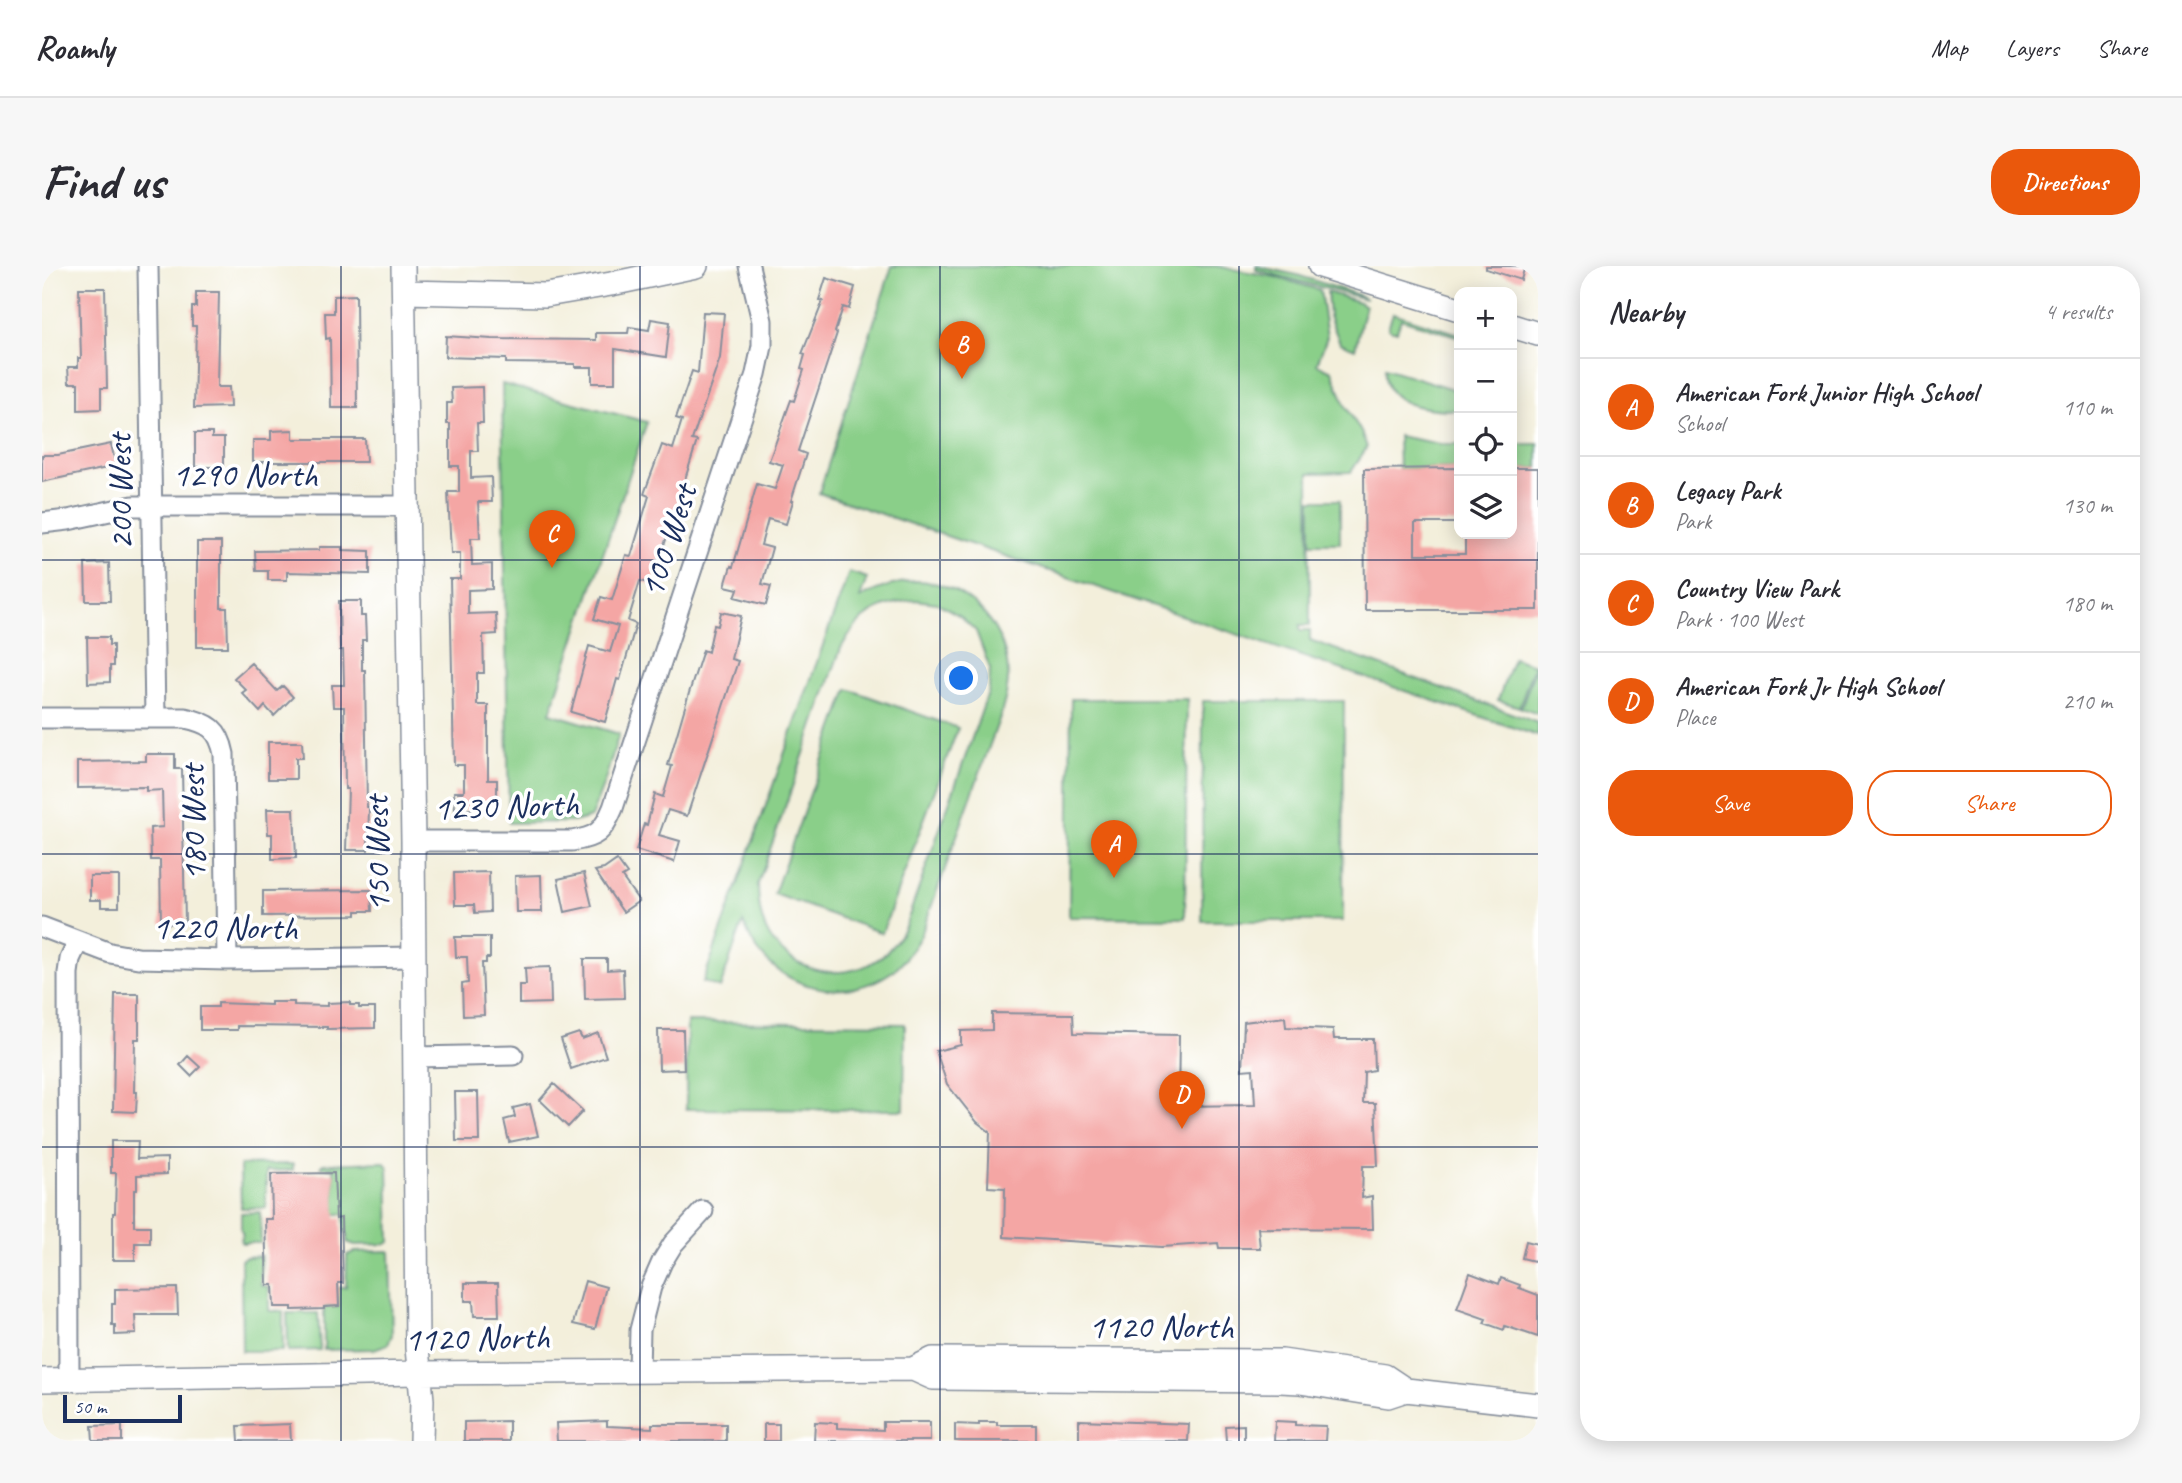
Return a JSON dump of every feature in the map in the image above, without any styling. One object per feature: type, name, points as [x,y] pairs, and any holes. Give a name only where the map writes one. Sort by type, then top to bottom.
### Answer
[{"type":"street","name":"200 West","points":[[148,266],[155,718]]},
{"type":"street","name":"150 West","points":[[403,266],[417,1348],[422,1400],[421,1441]]},
{"type":"street","points":[[404,292],[545,295],[696,266]]},
{"type":"street","name":"100 West","points":[[602,830],[613,808],[756,374],[762,346],[762,321],[749,266]]},
{"type":"street","points":[[1320,266],[1454,307]]},
{"type":"street","points":[[1517,328],[1538,334]]},
{"type":"street","name":"1290 North","points":[[42,523],[132,506],[407,506]]},
{"type":"street","points":[[42,718],[155,718]]},
{"type":"street","name":"180 West","points":[[155,718],[201,721],[214,729],[221,740],[224,754],[227,960]]},
{"type":"street","name":"1230 North","points":[[412,841],[572,841],[590,838],[602,830]]},
{"type":"street","name":"1220 North","points":[[42,927],[110,953],[138,958],[227,960],[414,957]]},
{"type":"street","points":[[69,1380],[68,973],[78,942]]},
{"type":"street","points":[[415,1057],[513,1055]]},
{"type":"street","points":[[639,1371],[640,1330],[651,1287],[673,1244],[703,1211]]},
{"type":"street","name":"1120 North","points":[[42,1380],[419,1373],[913,1369],[933,1359],[1282,1361],[1385,1377],[1406,1390],[1538,1405]]},
{"type":"green space","points":[[892,266],[1216,266],[1275,277],[1320,290],[1327,337],[1317,364],[1332,371],[1345,405],[1367,447],[1351,472],[1309,473],[1310,625],[1300,625],[1300,630],[1310,630],[1310,640],[1538,723],[1538,736],[819,493]]},
{"type":"green space","points":[[1256,266],[1297,275],[1366,299],[1256,270]]},
{"type":"green space","points":[[1327,292],[1365,306],[1355,349],[1340,343],[1329,316]]},
{"type":"green space","points":[[1393,313],[1454,332],[1454,335],[1401,319],[1397,331],[1388,328]]},
{"type":"green space","points":[[1385,368],[1454,389],[1454,410],[1410,404],[1399,399],[1386,381]]},
{"type":"green space","points":[[502,384],[647,422],[550,713],[619,734],[591,817],[574,822],[509,823]]},
{"type":"green space","points":[[1398,436],[1454,444],[1454,468],[1399,469]]},
{"type":"green space","points":[[1517,444],[1538,444],[1538,468],[1517,468]]},
{"type":"green space","points":[[1311,500],[1340,500],[1340,543],[1311,543]]},
{"type":"green space","points":[[849,572],[867,578],[860,598],[887,586],[916,581],[934,583],[966,597],[990,622],[999,638],[1008,671],[1007,688],[1001,714],[921,935],[911,951],[895,969],[873,982],[855,988],[817,988],[799,982],[768,961],[753,943],[743,922],[720,988],[703,982]],"holes":[[[915,600],[937,603],[960,616],[976,631],[990,669],[989,690],[900,935],[882,956],[854,970],[839,972],[809,968],[783,952],[768,934],[758,899],[758,884],[841,648],[848,637],[862,619],[880,608]]]},
{"type":"green space","points":[[1513,658],[1534,665],[1519,707],[1498,700]]},
{"type":"green space","points":[[1536,666],[1538,667],[1538,714],[1521,708]]},
{"type":"green space","points":[[848,689],[958,728],[882,933],[774,894]]},
{"type":"green space","points":[[1071,699],[1187,699],[1185,918],[1069,917]]},
{"type":"green space","points":[[1203,701],[1344,701],[1343,921],[1202,921]]},
{"type":"green space","points":[[687,1022],[905,1024],[904,1110],[686,1109]]},
{"type":"green space","points":[[384,1162],[388,1167],[390,1242],[355,1245],[347,1242],[344,1214],[335,1214],[334,1168],[321,1166]]},
{"type":"green space","points":[[293,1164],[293,1170],[266,1171],[266,1208],[241,1208],[240,1165]]},
{"type":"green space","points":[[260,1212],[261,1243],[242,1243],[241,1213]]},
{"type":"green space","points":[[388,1251],[392,1335],[388,1344],[374,1349],[324,1350],[324,1307],[339,1306],[338,1288],[346,1287],[347,1255],[354,1252]]},
{"type":"green space","points":[[261,1256],[261,1285],[269,1287],[269,1311],[283,1311],[283,1351],[242,1351],[241,1260],[245,1257]]},
{"type":"green space","points":[[287,1313],[318,1313],[320,1350],[288,1351]]},
{"type":"building","points":[[1486,266],[1525,266],[1521,280],[1486,269]]},
{"type":"building","points":[[826,278],[855,287],[849,309],[843,307],[798,451],[806,454],[786,524],[768,519],[761,545],[772,548],[762,584],[771,586],[766,605],[735,597],[738,589],[725,586],[757,484],[775,489],[783,465],[769,461],[804,370],[801,369],[805,355],[802,354],[823,301],[819,300]]},
{"type":"building","points":[[79,288],[105,288],[107,388],[101,388],[101,409],[78,410],[78,383],[69,383],[68,367],[78,367],[78,358],[81,358]]},
{"type":"building","points":[[196,292],[219,292],[217,387],[229,387],[230,407],[194,408],[196,326],[192,326],[192,307],[196,307]]},
{"type":"building","points":[[356,295],[357,408],[331,408],[330,338],[326,339],[325,313],[334,313],[334,296]]},
{"type":"building","points":[[703,312],[724,313],[720,358],[692,440],[697,441],[652,584],[640,581],[628,621],[636,624],[605,722],[571,712],[589,646],[610,652],[618,626],[594,619],[601,597],[612,600],[626,555],[631,556],[649,496],[644,494],[662,445],[673,449],[682,420],[676,418],[692,371],[698,373]]},
{"type":"building","points":[[651,319],[670,322],[666,357],[615,349],[615,383],[592,383],[592,367],[575,367],[575,364],[506,363],[506,359],[445,357],[446,336],[596,340],[596,333],[628,333],[629,327],[649,330]]},
{"type":"building","points":[[482,387],[483,423],[477,423],[478,451],[471,451],[471,478],[491,477],[492,502],[478,502],[480,538],[471,538],[472,565],[492,564],[492,589],[468,590],[468,614],[496,613],[497,634],[483,635],[484,673],[477,673],[477,705],[488,705],[488,780],[497,780],[497,803],[474,804],[474,809],[455,810],[454,792],[464,792],[464,765],[454,765],[450,579],[460,579],[460,553],[451,553],[448,492],[459,492],[459,466],[450,466],[447,403],[452,403],[451,388]]},
{"type":"building","points":[[293,430],[293,439],[365,439],[366,462],[253,462],[253,440],[271,440],[271,431]]},
{"type":"building","points":[[195,433],[212,433],[212,438],[224,438],[224,467],[195,467]]},
{"type":"building","points":[[111,444],[116,466],[42,482],[42,455],[58,455]]},
{"type":"building","points":[[1454,468],[1454,523],[1415,523],[1415,554],[1465,554],[1465,539],[1517,539],[1517,468],[1538,468],[1538,610],[1365,610],[1364,469]]},
{"type":"building","points":[[197,542],[221,542],[221,608],[227,608],[228,647],[197,647]]},
{"type":"building","points":[[319,547],[370,551],[370,574],[287,572],[287,580],[268,580],[268,571],[256,571],[255,551],[319,550]]},
{"type":"building","points":[[109,563],[110,601],[86,601],[85,564]]},
{"type":"building","points":[[339,601],[361,601],[361,616],[365,616],[366,640],[362,640],[362,670],[365,670],[368,850],[346,850],[348,789],[345,789],[344,707],[333,707],[332,685],[344,685]]},
{"type":"building","points":[[721,612],[741,616],[731,659],[738,661],[687,816],[668,810],[659,835],[680,841],[674,862],[636,850],[644,824],[647,825],[655,794],[663,797],[672,766],[668,765],[689,693],[703,650],[708,652],[714,625],[718,626]]},
{"type":"building","points":[[87,637],[109,637],[109,645],[113,645],[110,682],[88,683]]},
{"type":"building","points":[[251,663],[277,691],[283,686],[293,697],[274,716],[265,706],[260,712],[242,693],[246,690],[234,678]]},
{"type":"building","points":[[268,742],[302,742],[303,758],[296,758],[296,779],[268,779]]},
{"type":"building","points":[[146,754],[175,754],[175,769],[182,769],[185,923],[161,924],[160,860],[151,860],[150,828],[163,827],[162,790],[146,791],[146,787],[77,788],[77,762],[146,761]]},
{"type":"building","points":[[267,809],[294,809],[296,858],[272,859],[272,834],[268,834]]},
{"type":"building","points":[[617,860],[627,874],[622,877],[639,901],[623,912],[595,871],[604,869]]},
{"type":"building","points":[[489,872],[490,912],[475,913],[474,905],[455,905],[454,873]]},
{"type":"building","points":[[584,873],[592,906],[565,912],[558,879]]},
{"type":"building","points":[[541,875],[542,912],[516,912],[515,876]]},
{"type":"building","points":[[90,876],[119,876],[119,907],[101,907],[101,900],[90,900]]},
{"type":"building","points":[[371,890],[372,911],[356,911],[356,915],[263,916],[263,891]]},
{"type":"building","points":[[455,937],[490,937],[490,958],[486,958],[486,963],[482,963],[484,1015],[463,1016],[462,984],[468,983],[467,957],[456,957]]},
{"type":"building","points":[[584,959],[607,959],[607,970],[623,969],[624,998],[585,999]]},
{"type":"building","points":[[550,967],[551,1003],[519,1004],[519,985],[526,985],[525,968]]},
{"type":"building","points":[[115,994],[139,994],[139,1039],[135,1039],[136,1112],[113,1111]]},
{"type":"building","points":[[271,1002],[327,1006],[327,1003],[350,1002],[350,1005],[359,1005],[359,1008],[375,1008],[375,1028],[237,1026],[237,1030],[200,1030],[200,1007],[218,1007],[218,1003],[271,1005]]},
{"type":"building","points":[[992,1013],[1073,1014],[1074,1033],[1179,1035],[1178,1106],[1255,1105],[1253,1069],[1242,1070],[1244,1022],[1285,1017],[1286,1027],[1333,1029],[1334,1039],[1373,1039],[1374,1070],[1364,1072],[1363,1103],[1375,1103],[1378,1166],[1363,1166],[1362,1198],[1372,1196],[1373,1229],[1258,1228],[1260,1248],[1219,1248],[1218,1243],[1162,1247],[1004,1237],[1005,1188],[988,1187],[990,1132],[977,1122],[947,1084],[936,1051],[961,1045],[961,1031],[992,1030]]},
{"type":"building","points":[[658,1030],[683,1030],[684,1069],[659,1070]]},
{"type":"building","points":[[579,1033],[582,1039],[598,1033],[606,1057],[571,1069],[561,1039]]},
{"type":"building","points":[[188,1056],[200,1067],[191,1076],[180,1065]]},
{"type":"building","points":[[554,1084],[583,1111],[568,1127],[540,1100]]},
{"type":"building","points":[[455,1092],[478,1092],[479,1141],[456,1141]]},
{"type":"building","points":[[530,1104],[538,1136],[509,1142],[504,1120],[515,1117],[513,1108]]},
{"type":"building","points":[[111,1141],[138,1141],[137,1159],[167,1158],[167,1174],[137,1175],[137,1190],[134,1190],[134,1226],[150,1226],[150,1243],[135,1243],[135,1260],[113,1260],[116,1173],[111,1173]]},
{"type":"building","points":[[334,1173],[336,1219],[341,1218],[343,1283],[338,1283],[339,1306],[292,1310],[292,1307],[274,1307],[273,1285],[267,1285],[265,1219],[272,1219],[271,1174]]},
{"type":"building","points":[[1526,1241],[1538,1244],[1538,1262],[1522,1258]]},
{"type":"building","points":[[1470,1273],[1499,1284],[1501,1278],[1538,1295],[1538,1337],[1505,1326],[1504,1330],[1484,1323],[1486,1319],[1457,1309]]},
{"type":"building","points":[[585,1281],[606,1287],[595,1329],[573,1324]]},
{"type":"building","points":[[465,1283],[498,1283],[499,1316],[474,1316],[473,1301],[465,1301]]},
{"type":"building","points":[[177,1288],[178,1315],[135,1315],[136,1334],[115,1335],[112,1304],[115,1304],[115,1289]]},
{"type":"building","points":[[1079,1420],[1189,1424],[1188,1441],[1079,1441]]},
{"type":"building","points":[[509,1421],[509,1441],[464,1441],[464,1422]]},
{"type":"building","points":[[607,1421],[607,1426],[652,1428],[652,1424],[726,1424],[726,1441],[557,1441],[556,1423]]},
{"type":"building","points":[[1275,1421],[1326,1426],[1325,1441],[1274,1441]]},
{"type":"building","points":[[815,1422],[837,1423],[837,1428],[883,1430],[883,1422],[930,1422],[930,1441],[814,1441]]},
{"type":"building","points":[[979,1422],[1036,1425],[1036,1441],[955,1441],[955,1424],[979,1425]]},
{"type":"building","points":[[290,1424],[291,1441],[239,1441],[238,1426]]},
{"type":"building","points":[[764,1424],[779,1424],[779,1441],[764,1441]]},
{"type":"building","points":[[122,1425],[122,1441],[93,1441],[92,1426]]},
{"type":"building","points":[[1244,1425],[1244,1441],[1226,1441],[1225,1426]]},
{"type":"place","name":"Legacy Park","points":[[962,379]]},
{"type":"place","name":"Country View Park","points":[[552,568]]},
{"type":"place","name":"American Fork Junior High School","points":[[1114,878]]},
{"type":"place","name":"American Fork Jr High School","points":[[1182,1129]]}]
